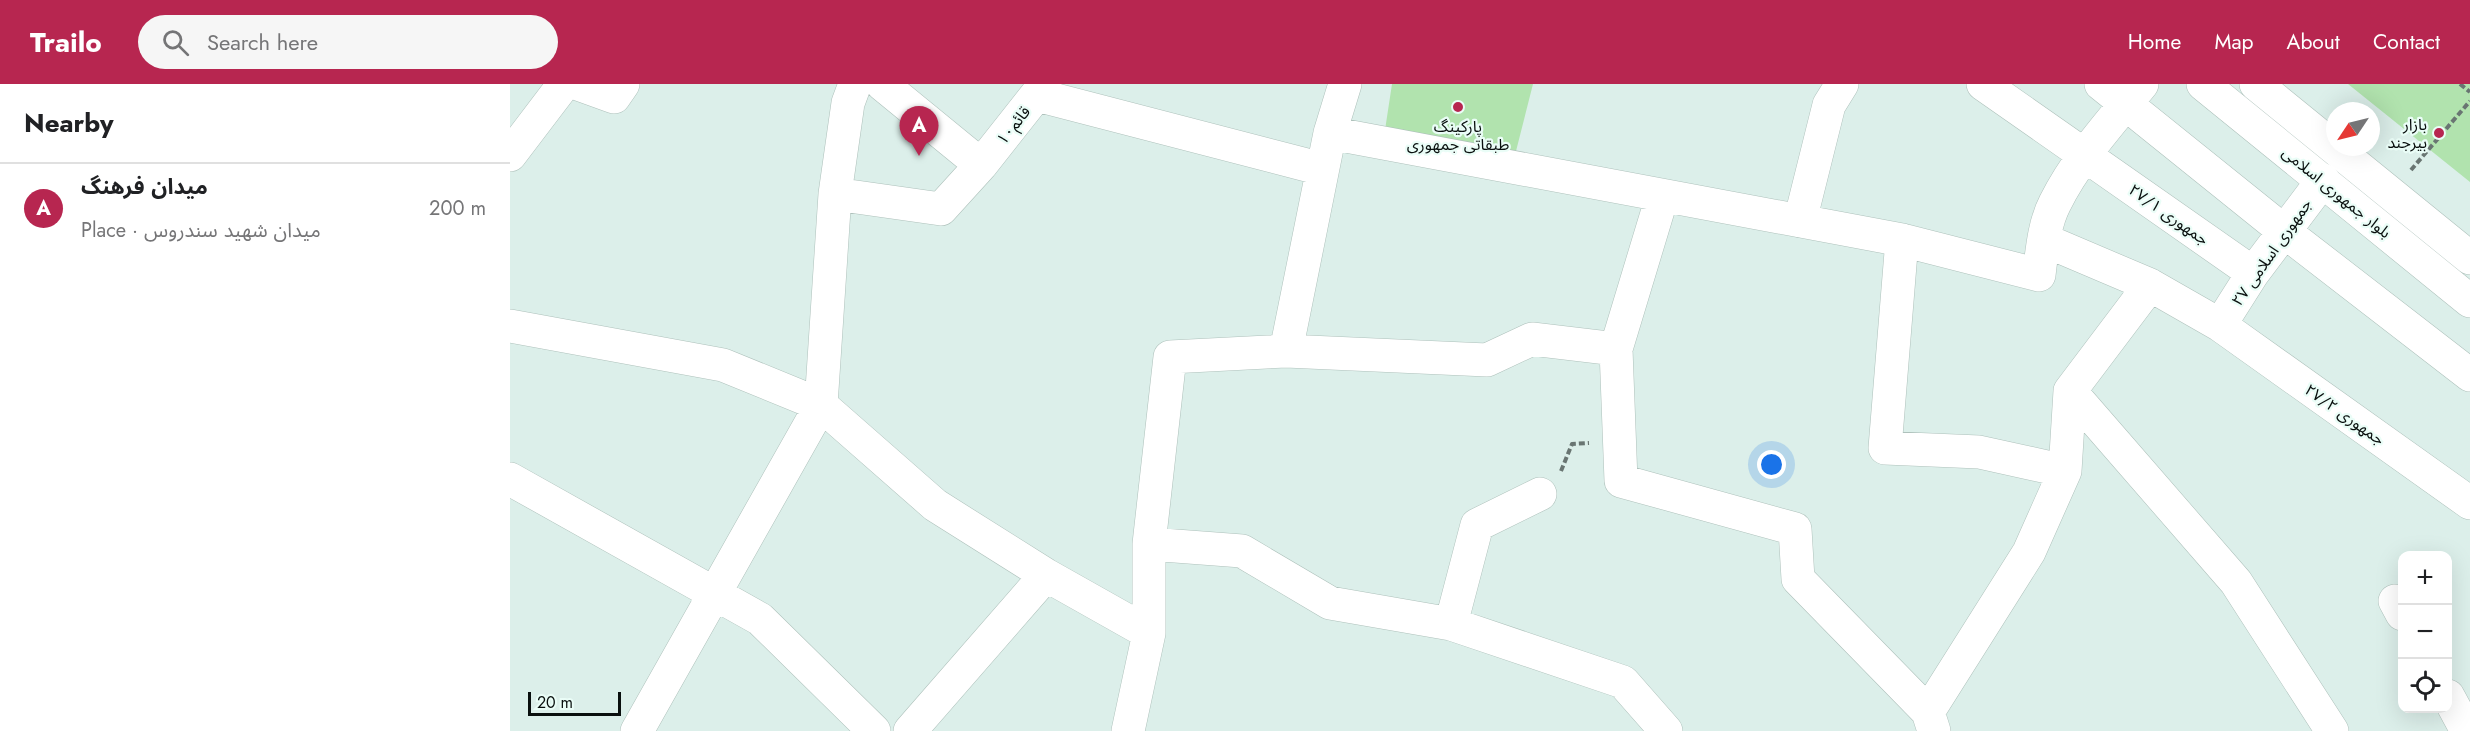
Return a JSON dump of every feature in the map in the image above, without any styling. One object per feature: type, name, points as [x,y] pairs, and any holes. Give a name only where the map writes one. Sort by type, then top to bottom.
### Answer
[{"type":"street","points":[[510,155],[564,84]]},
{"type":"street","points":[[578,84],[614,97],[623,84]]},
{"type":"street","points":[[637,731],[821,405],[835,194],[848,103],[855,84]]},
{"type":"street","points":[[882,84],[981,165]]},
{"type":"street","points":[[1286,351],[1322,169],[1345,84]]},
{"type":"street","points":[[1800,221],[1829,105],[1842,84]]},
{"type":"street","name":"جمهوری ۲۷/۱","points":[[1983,84],[2253,273]]},
{"type":"street","points":[[2101,84],[2134,94],[2285,232],[2470,375]]},
{"type":"street","name":"بلوار جمهوری اسلامی","points":[[2203,84],[2470,301]]},
{"type":"street","name":"بلوار جمهوری اسلامی","points":[[2256,84],[2470,258]]},
{"type":"street","points":[[1041,89],[1322,169]]},
{"type":"street","name":"قائم۱۰","points":[[835,194],[941,209],[981,165],[1041,89]]},
{"type":"street","points":[[1330,133],[1662,197],[1902,240],[2039,275],[2044,240],[2054,204],[2085,154],[2134,94]]},
{"type":"street","name":"جمهوری اسلامی ۲۷","points":[[2220,325],[2253,273],[2323,180]]},
{"type":"street","points":[[1662,197],[1616,349],[1621,481],[1795,529],[1798,579],[1931,722],[2029,552],[2065,471],[2070,391],[2150,285]]},
{"type":"street","points":[[1902,240],[1885,448],[1979,452],[2065,471]]},
{"type":"street","name":"جمهوری ۲۷/۲","points":[[2044,240],[2150,285],[2220,325],[2470,503]]},
{"type":"street","points":[[510,326],[723,365],[821,405],[935,505],[1046,575],[1149,633]]},
{"type":"street","points":[[1128,731],[1149,633],[1149,544],[1170,357],[1286,351],[1487,360],[1532,339],[1616,349]]},
{"type":"street","points":[[2070,391],[2236,582],[2332,731]]},
{"type":"street","points":[[510,479],[760,619],[874,731]]},
{"type":"street","points":[[1451,624],[1477,525],[1540,494]]},
{"type":"street","points":[[1149,544],[1242,551],[1330,603],[1451,624],[1623,682],[1666,731]]},
{"type":"street","points":[[910,731],[1046,575]]},
{"type":"street","points":[[2452,703],[2467,731]]},
{"type":"path","points":[[2460,84],[2470,92]]},
{"type":"path","points":[[2391,193],[2470,101]]},
{"type":"path","points":[[1540,494],[1557,481],[1572,444],[1620,442]]},
{"type":"building","name":"پارکینگ طبقاتی جمهوری","points":[[1392,84],[1533,84],[1514,159],[1385,130]]},
{"type":"building","name":"بازار بیرجند","points":[[2348,84],[2470,84],[2470,182],[2380,110],[2380,102],[2370,102]]},
{"type":"place","name":"پارکینگ طبقاتی جمهوری","points":[[1458,107]]},
{"type":"place","name":"بازار بیرجند","points":[[2439,133]]},
{"type":"place","name":"میدان فرهنگ","points":[[919,156]]}]
